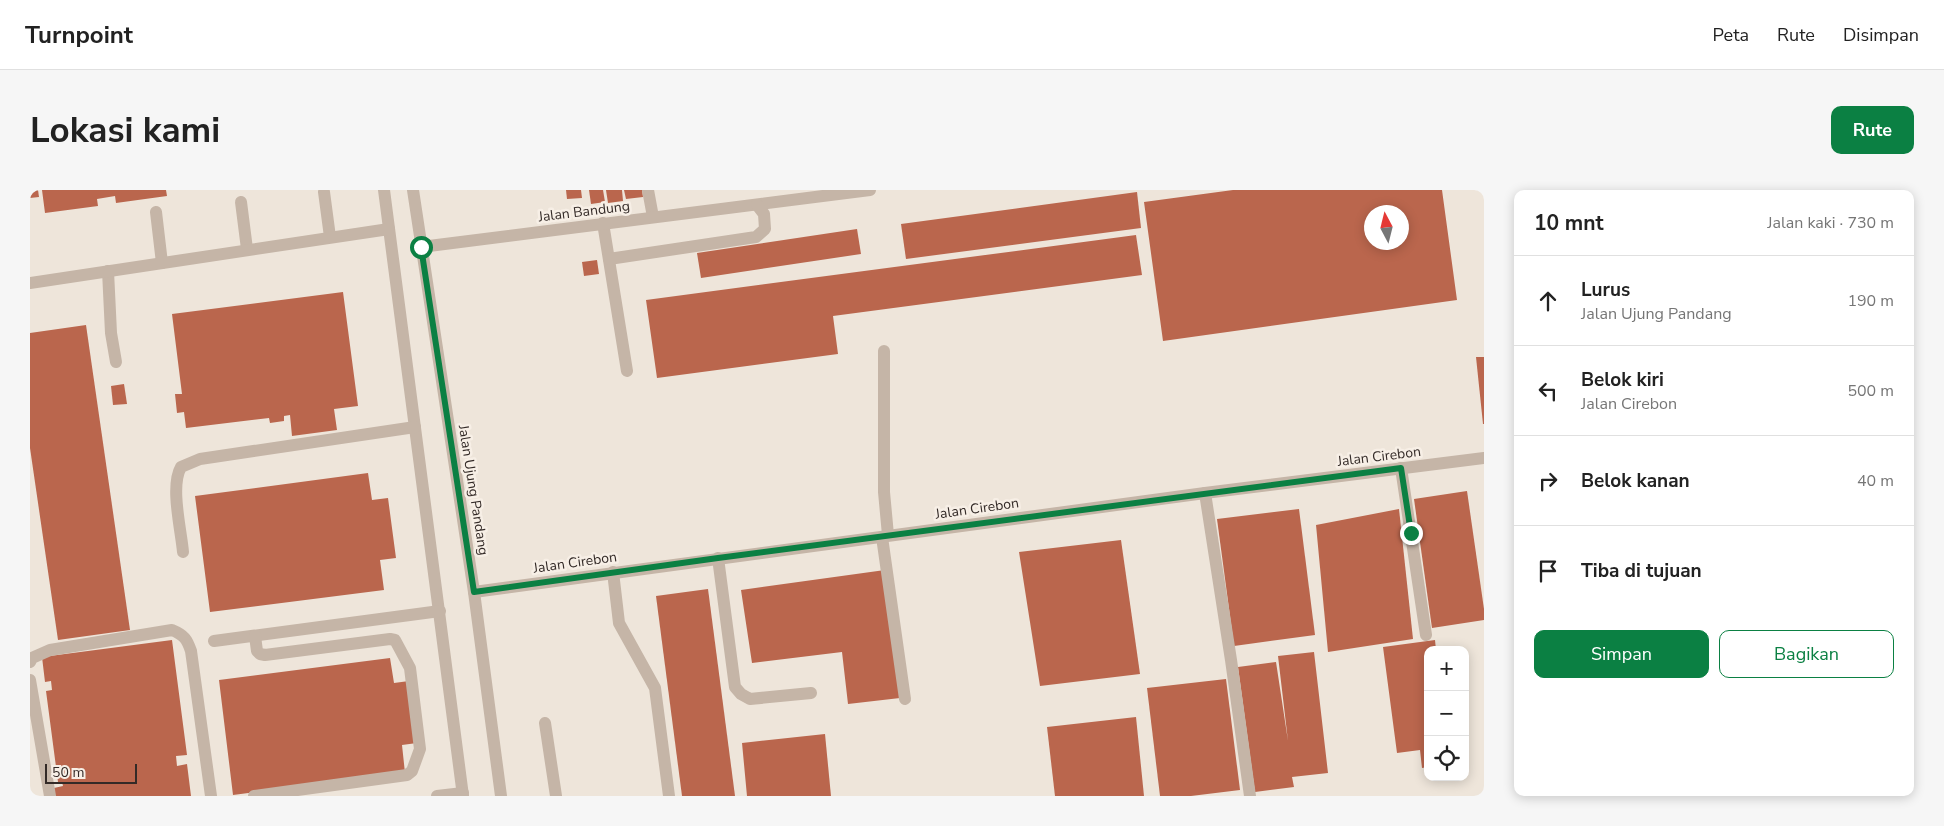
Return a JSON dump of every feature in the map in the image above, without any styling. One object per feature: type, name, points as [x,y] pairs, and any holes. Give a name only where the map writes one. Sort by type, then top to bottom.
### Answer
[{"type":"street","points":[[384,190],[463,794],[437,796]]},
{"type":"street","name":"Jalan Ujung Pandang","points":[[413,190],[474,592],[501,796]]},
{"type":"street","points":[[648,190],[653,217]]},
{"type":"street","name":"Jalan Bandung","points":[[421,247],[870,190]]},
{"type":"street","points":[[324,192],[330,237]]},
{"type":"street","points":[[241,202],[247,250]]},
{"type":"street","points":[[609,259],[756,237],[765,229],[764,214],[758,205]]},
{"type":"street","points":[[156,212],[162,262]]},
{"type":"street","points":[[603,223],[627,371]]},
{"type":"street","points":[[30,283],[389,228]]},
{"type":"street","points":[[108,271],[111,333],[116,362]]},
{"type":"street","points":[[884,351],[885,536],[905,699]]},
{"type":"street","points":[[183,552],[176,475],[181,467],[200,459],[415,428]]},
{"type":"street","name":"Jalan Cirebon","points":[[474,592],[1205,493],[1484,458]]},
{"type":"street","points":[[1401,468],[1426,635]]},
{"type":"street","points":[[1205,493],[1250,796]]},
{"type":"street","points":[[718,558],[735,686],[741,694],[750,699],[811,693]]},
{"type":"street","points":[[613,572],[619,623],[655,688],[669,796]]},
{"type":"street","points":[[214,641],[440,611]]},
{"type":"street","points":[[30,662],[32,658],[50,650],[172,630],[180,633],[186,638],[191,651],[211,796]]},
{"type":"street","points":[[254,796],[407,775],[412,771],[420,751],[410,668],[395,640],[390,639],[265,655],[257,651],[255,636]]},
{"type":"street","points":[[30,680],[50,796]]},
{"type":"street","points":[[545,723],[556,796]]},
{"type":"building","points":[[30,190],[38,190],[39,197],[30,198]]},
{"type":"building","points":[[42,190],[166,190],[167,196],[116,203],[115,196],[97,199],[98,206],[45,213]]},
{"type":"building","points":[[566,190],[581,190],[582,198],[567,199]]},
{"type":"building","points":[[589,190],[603,190],[605,202],[591,204]]},
{"type":"building","points":[[606,190],[622,190],[623,201],[608,203]]},
{"type":"building","points":[[624,190],[642,190],[643,197],[626,199]]},
{"type":"building","points":[[1233,190],[1442,190],[1457,300],[1163,341],[1144,202]]},
{"type":"building","points":[[1137,192],[1141,228],[906,259],[901,224]]},
{"type":"building","points":[[857,229],[861,254],[701,278],[697,253]]},
{"type":"building","points":[[1136,235],[1142,275],[833,316],[838,354],[657,378],[646,300]]},
{"type":"building","points":[[597,260],[599,274],[584,276],[582,262]]},
{"type":"building","points":[[343,292],[358,406],[334,409],[337,430],[292,436],[290,415],[284,416],[284,421],[270,423],[269,418],[186,428],[184,412],[177,413],[175,394],[182,394],[172,314]]},
{"type":"building","points":[[86,325],[130,630],[58,640],[30,448],[30,333]]},
{"type":"building","points":[[1476,357],[1484,357],[1484,424],[1483,424]]},
{"type":"building","points":[[124,384],[127,404],[113,405],[111,386]]},
{"type":"building","points":[[368,473],[372,500],[388,498],[396,558],[380,560],[384,590],[210,612],[195,496]]},
{"type":"building","points":[[1467,491],[1484,620],[1432,628],[1414,499]]},
{"type":"building","points":[[1299,509],[1315,635],[1234,646],[1217,519]]},
{"type":"building","points":[[1399,509],[1413,639],[1328,652],[1316,525]]},
{"type":"building","points":[[1121,540],[1140,674],[1040,686],[1019,552]]},
{"type":"building","points":[[885,570],[900,698],[848,704],[842,652],[752,663],[741,590]]},
{"type":"building","points":[[708,589],[735,796],[682,796],[656,596]]},
{"type":"building","points":[[172,640],[187,755],[176,756],[177,766],[187,764],[191,796],[55,796],[54,788],[63,786],[62,782],[58,782],[46,691],[52,690],[51,681],[45,682],[42,657]]},
{"type":"building","points":[[1435,640],[1436,646],[1424,646],[1424,768],[1422,768],[1420,750],[1397,753],[1383,647]]},
{"type":"building","points":[[1314,652],[1328,773],[1292,777],[1294,787],[1255,792],[1238,667],[1276,662],[1288,741],[1278,656]]},
{"type":"building","points":[[390,658],[394,683],[409,681],[417,743],[402,745],[405,773],[233,795],[219,680]]},
{"type":"building","points":[[1226,679],[1240,790],[1191,796],[1160,796],[1147,688]]},
{"type":"building","points":[[1136,717],[1144,796],[1055,796],[1047,727]]},
{"type":"building","points":[[825,734],[831,796],[747,796],[742,743]]},
{"type":"route","points":[[421,247],[474,592],[1401,468],[1411,533]]}]
